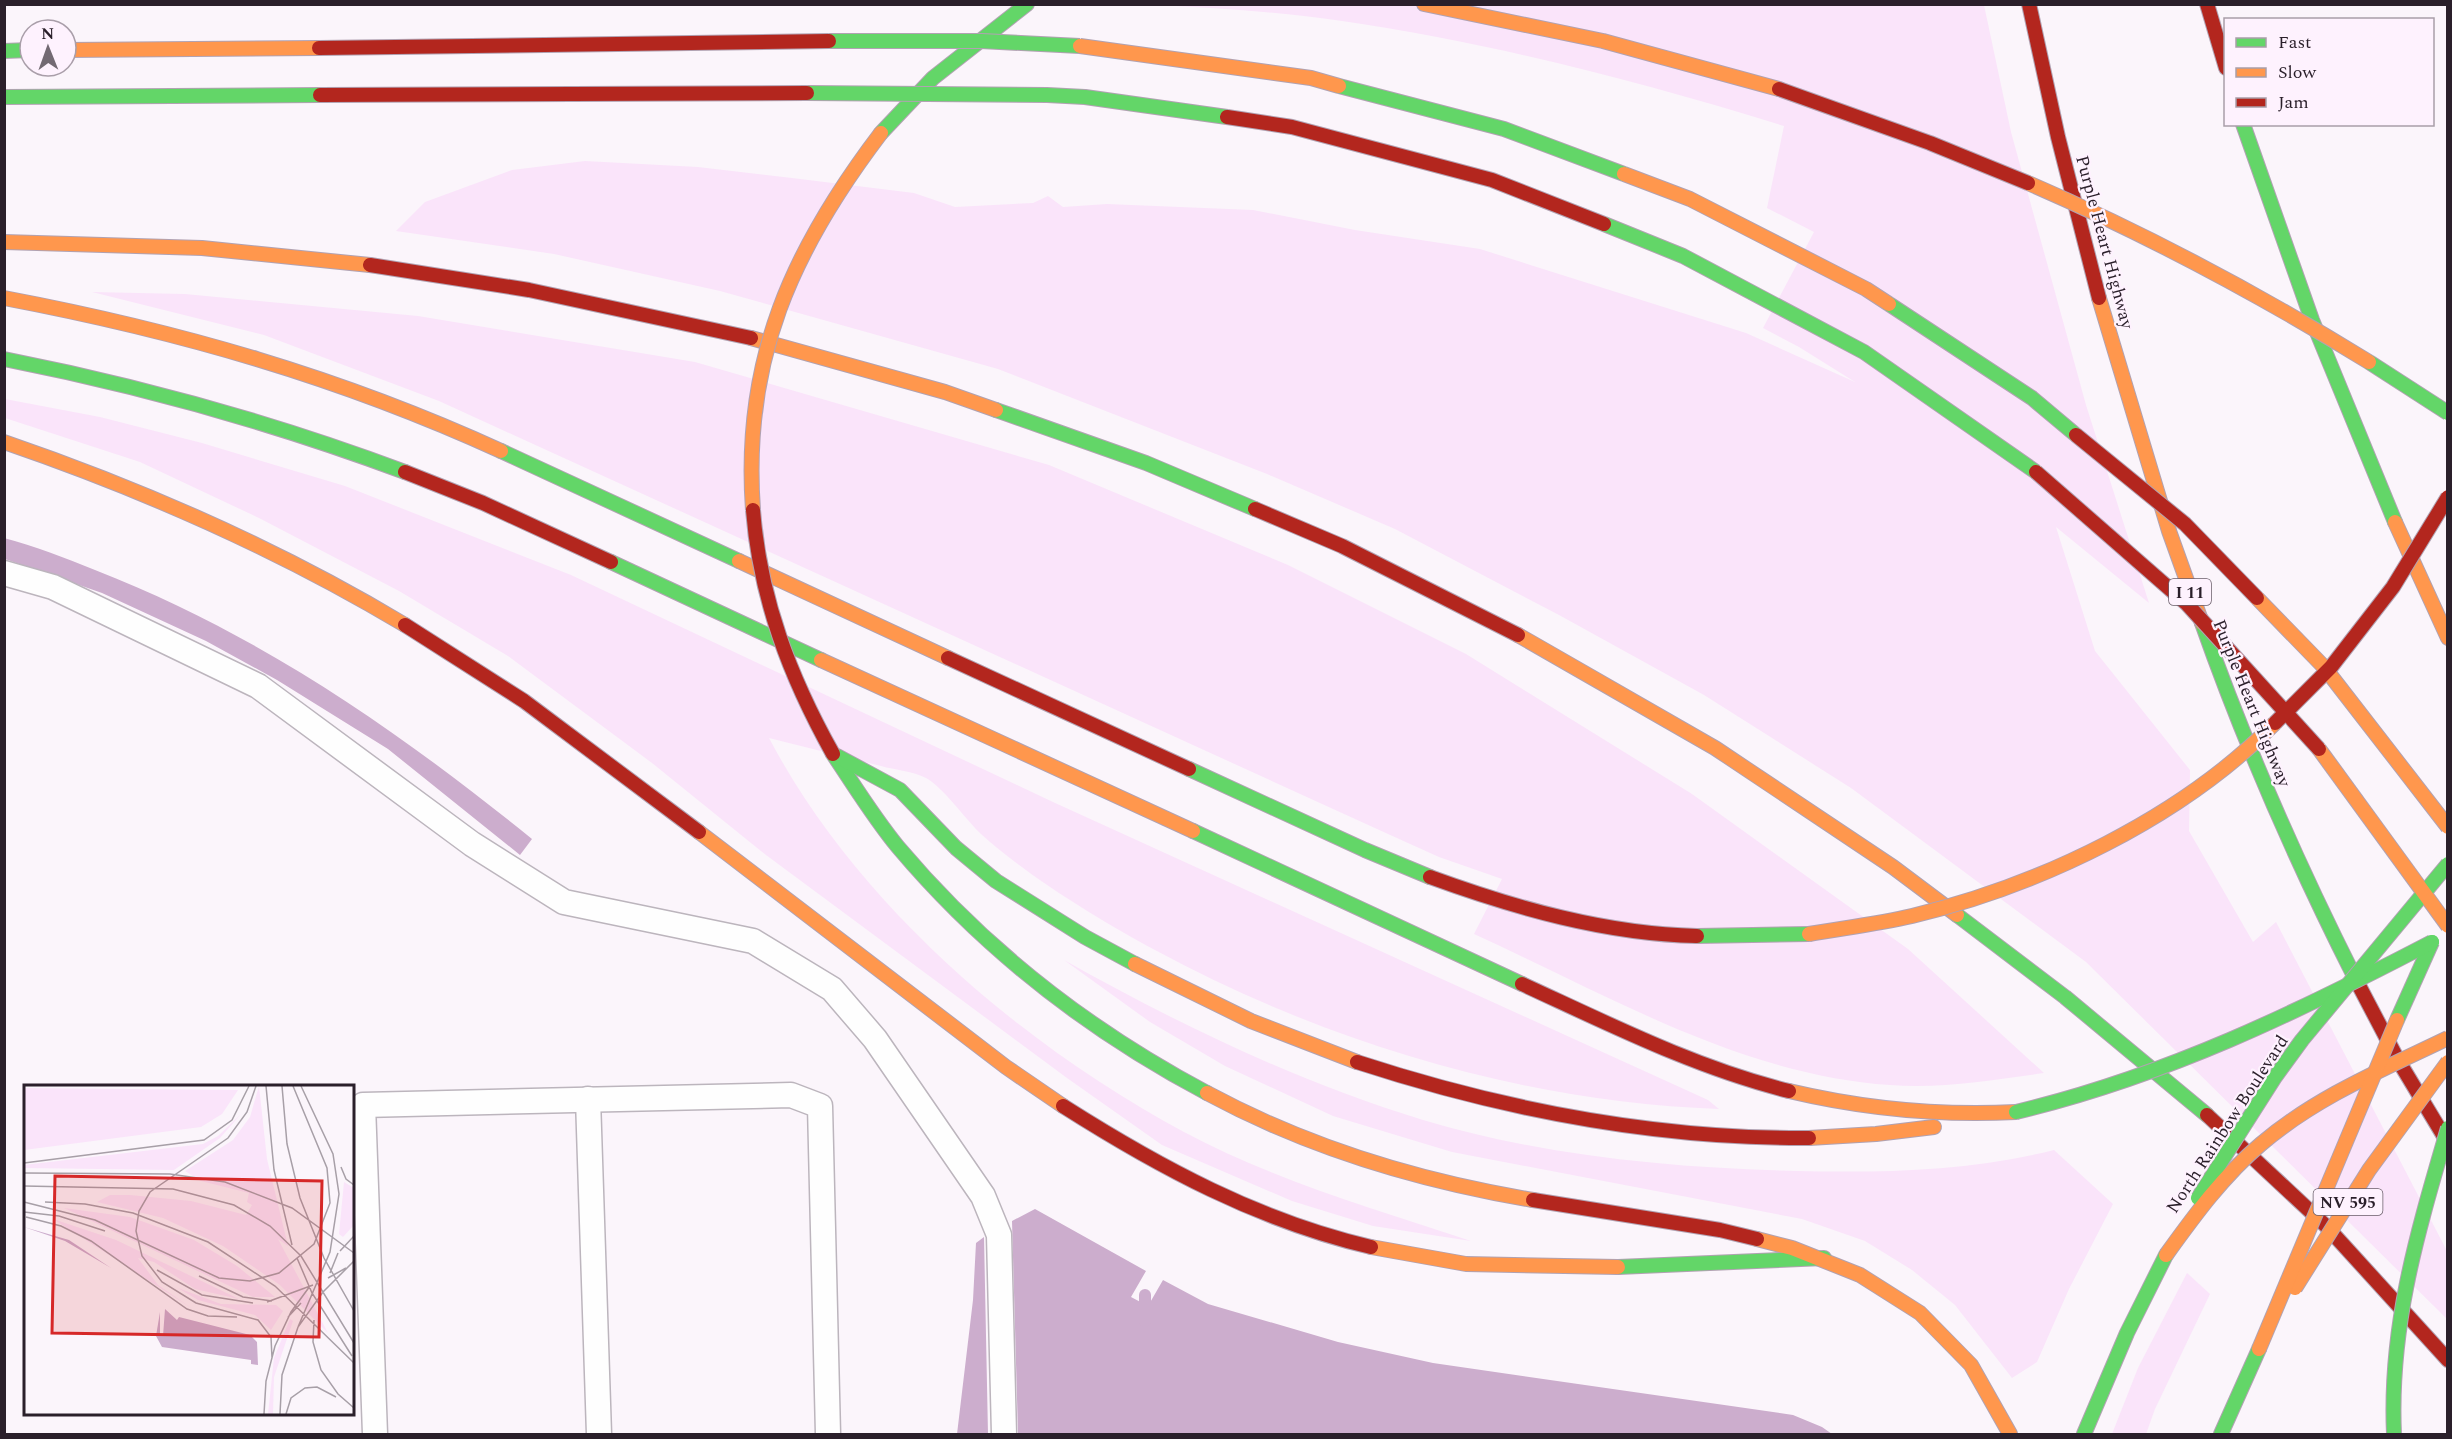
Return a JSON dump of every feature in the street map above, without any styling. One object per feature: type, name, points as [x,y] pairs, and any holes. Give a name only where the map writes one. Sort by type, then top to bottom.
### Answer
[{"type":"main road","points":[[1027,4],[933,78],[881,133],[832,199],[788,282],[777,309],[759,374],[750,465],[754,526],[770,607],[798,691],[833,754],[899,849],[949,903],[1046,989],[1122,1043],[1219,1099],[1319,1144],[1426,1178],[1499,1195],[1727,1232],[1824,1258],[1851,1268],[1893,1292],[1939,1330],[1977,1371],[2010,1434]]},
{"type":"main road","points":[[1424,4],[1633,48],[1779,89],[1958,154],[2113,221],[2274,305],[2448,412]]},
{"type":"main road","name":"Purple Heart Highway","points":[[2029,4],[2072,189],[2122,379],[2164,518],[2218,669],[2280,822],[2344,958],[2382,1034],[2448,1143]]},
{"type":"main road","points":[[2207,4],[2224,61]]},
{"type":"main road","points":[[78,50],[970,40],[1108,48],[1245,66],[1358,88],[1453,111],[1577,153],[1697,202],[1863,287],[1982,363],[2088,441],[2191,530],[2281,619],[2366,716],[2448,827]]},
{"type":"main road","points":[[4,97],[951,92],[1085,98],[1209,113],[1355,143],[1486,179],[1599,220],[1712,270],[1853,345],[1945,403],[2058,487],[2204,619],[2273,693],[2357,797],[2448,926]]},
{"type":"main road","points":[[2244,126],[2280,235],[2329,365],[2390,512],[2448,638]]},
{"type":"main road","points":[[4,242],[138,242],[296,256],[433,274],[651,313],[794,347],[978,401],[1148,462],[1294,523],[1485,615],[1614,686],[1795,798],[1926,890],[2035,973],[2213,1120],[2327,1227],[2448,1359]]},
{"type":"main road","points":[[4,298],[94,315],[220,346],[375,398],[474,439],[1365,850],[1499,903],[1550,916],[1648,933],[1738,937],[1809,934],[1902,919],[2013,887],[2115,840],[2193,792],[2256,742],[2340,657],[2394,588],[2448,497]]},
{"type":"main road","points":[[4,359],[135,386],[213,407],[327,442],[445,487],[520,519],[1648,1042],[1725,1073],[1803,1095],[1869,1107],[1940,1115],[2016,1112]]},
{"type":"main road","points":[[4,442],[148,495],[228,531],[307,570],[419,634],[497,683],[596,753],[1067,1110],[1149,1161],[1236,1203],[1314,1233],[1361,1245],[1466,1264],[1601,1268],[1824,1258]]},
{"type":"main road","points":[[833,754],[902,791],[945,838],[1004,887],[1107,950],[1252,1023],[1311,1047],[1413,1080],[1499,1104],[1566,1118],[1643,1129],[1747,1137],[1832,1139],[1866,1136],[2016,1112],[2085,1096],[2154,1074],[2348,986],[2448,934]]},
{"type":"main road","name":"North Rainbow Boulevard","points":[[2084,1434],[2127,1333],[2166,1255],[2209,1179],[2275,1077],[2448,864]]},
{"type":"main road","points":[[2259,1349],[2373,1075],[2448,906]]},
{"type":"main road","points":[[2166,1255],[2202,1207],[2260,1145],[2310,1110],[2373,1075],[2448,1038]]},
{"type":"main road","name":"NV 595","points":[[2221,1434],[2259,1349],[2348,1201],[2448,1062]]},
{"type":"main road","points":[[2394,1434],[2394,1366],[2399,1312],[2411,1257],[2448,1128]]},
{"type":"lane","points":[[4,573],[53,587],[258,686],[472,844],[564,902],[753,941],[832,989],[875,1039],[983,1196],[993,1215],[999,1235],[1004,1434]]},
{"type":"lane","points":[[375,1434],[363,1105],[791,1095],[820,1106],[828,1434]]},
{"type":"lane","points":[[588,1100],[599,1434]]},
{"type":"shaded area","points":[[1157,5],[1984,5],[2011,132],[2086,405],[2149,603],[2056,527],[2095,651],[2190,770],[2189,831],[2253,942],[2276,922],[2447,1251],[2447,1319],[2086,962],[1851,788],[1704,695],[1559,615],[1395,529],[1267,474],[998,369],[720,291],[554,254],[396,231],[425,202],[512,170],[585,161],[698,167],[914,193],[955,207],[1033,203],[1048,196],[1063,207],[1107,204],[1253,210],[1355,230],[1480,249],[1746,333],[1855,382],[1799,347],[1763,328],[1814,232],[1767,208],[1784,126],[1620,79],[1454,40],[1319,18]]},
{"type":"shaded area","points":[[92,292],[185,294],[418,316],[695,362],[1049,465],[1288,565],[1466,654],[1692,794],[1908,949],[2044,1073],[1948,1085],[1890,1085],[1835,1078],[1781,1066],[1676,1029],[1474,934],[1502,879],[1439,857],[439,401],[264,335]]},
{"type":"shaded area","points":[[5,399],[100,417],[202,443],[345,486],[571,575],[1053,802],[1708,1100],[1719,1109],[1646,1104],[1573,1094],[1500,1080],[1428,1062],[1288,1013],[1155,950],[1065,897],[999,850],[975,828],[939,788],[926,778],[910,772],[769,738],[805,799],[847,857],[895,912],[948,964],[1062,1057],[1123,1097],[1184,1132],[1253,1165],[1361,1205],[1471,1241],[1373,1226],[1292,1201],[1162,1145],[1067,1078],[766,855],[652,763],[508,656],[399,591],[259,518],[140,462],[5,418]]},
{"type":"shaded area","points":[[4,538],[61,557],[155,595],[269,654],[377,722],[481,798],[532,839],[520,855],[388,749],[277,680],[206,641],[102,593],[5,559]]},
{"type":"shaded area","points":[[1064,960],[1195,1029],[1285,1070],[1376,1105],[1423,1120],[1515,1143],[1608,1158],[1702,1167],[1862,1172],[1959,1166],[2054,1150],[2113,1204],[2069,1289],[2037,1362],[2012,1378],[1955,1305],[1912,1270],[1865,1241],[1802,1219],[1452,1152],[1333,1116],[1225,1066],[1150,1022]]},
{"type":"shaded area","points":[[1035,1209],[1146,1271],[1131,1297],[1148,1306],[1163,1280],[1208,1304],[1338,1342],[1433,1363],[1793,1415],[1822,1427],[1832,1434],[1018,1434],[1012,1221]]},
{"type":"shaded area","points":[[984,1237],[988,1434],[957,1434],[973,1300],[976,1243]]},
{"type":"shaded area","points":[[2187,1273],[2210,1294],[2155,1409],[2146,1434],[2112,1434],[2138,1368]]},
{"type":"waterway","points":[[1145,1295],[1145,1321]]},
{"type":"traffic: fast","points":[[881,133],[933,78],[1027,4]]},
{"type":"traffic: fast","points":[[829,41],[981,41],[1080,46]]},
{"type":"traffic: fast","points":[[4,51],[18,50]]},
{"type":"traffic: fast","points":[[1339,86],[1504,129],[1624,174]]},
{"type":"traffic: fast","points":[[807,93],[1085,97],[1227,117]]},
{"type":"traffic: fast","points":[[4,97],[320,95]]},
{"type":"traffic: fast","points":[[2244,126],[2312,320],[2395,522]]},
{"type":"traffic: fast","points":[[1604,224],[1683,256],[1864,352],[2036,472]]},
{"type":"traffic: fast","points":[[1889,304],[2032,398],[2076,435]]},
{"type":"traffic: fast","points":[[4,359],[106,381],[207,407],[306,437],[405,472]]},
{"type":"traffic: fast","points":[[2369,362],[2448,413]]},
{"type":"traffic: fast","points":[[996,410],[1146,463],[1255,509]]},
{"type":"traffic: fast","points":[[501,451],[739,561]]},
{"type":"traffic: fast","points":[[611,562],[821,660]]},
{"type":"traffic: fast","points":[[2202,623],[2273,803],[2355,978]]},
{"type":"traffic: fast","points":[[833,754],[872,813],[898,847],[966,920],[1041,985],[1080,1015],[1121,1043],[1207,1093]]},
{"type":"traffic: fast","points":[[837,756],[900,790],[956,848],[996,881],[1085,937],[1135,964]]},
{"type":"traffic: fast","points":[[1189,769],[1365,850],[1430,877]]},
{"type":"traffic: fast","points":[[1193,831],[1522,984]]},
{"type":"traffic: fast","points":[[2198,1198],[2275,1077],[2302,1040],[2448,864]]},
{"type":"traffic: fast","points":[[1957,915],[2065,997],[2207,1115]]},
{"type":"traffic: fast","points":[[1697,936],[1809,934]]},
{"type":"traffic: fast","points":[[2016,1112],[2071,1097],[2178,1061],[2280,1017],[2432,942]]},
{"type":"traffic: fast","points":[[2397,1020],[2432,942]]},
{"type":"traffic: fast","points":[[2394,1434],[2396,1355],[2401,1316],[2416,1241],[2448,1128]]},
{"type":"traffic: fast","points":[[2084,1434],[2127,1333],[2166,1255]]},
{"type":"traffic: fast","points":[[1618,1267],[1824,1258]]},
{"type":"traffic: fast","points":[[2221,1434],[2259,1349]]},
{"type":"traffic: slow","points":[[1424,4],[1603,41],[1779,89]]},
{"type":"traffic: slow","points":[[1080,46],[1311,78],[1339,86]]},
{"type":"traffic: slow","points":[[78,50],[319,48]]},
{"type":"traffic: slow","points":[[753,510],[752,456],[756,404],[765,356],[780,309],[798,264],[822,220],[881,133]]},
{"type":"traffic: slow","points":[[1624,174],[1690,199],[1866,289],[1889,304]]},
{"type":"traffic: slow","points":[[2028,183],[2202,266],[2369,362]]},
{"type":"traffic: slow","points":[[4,242],[202,248],[370,265]]},
{"type":"traffic: slow","points":[[4,298],[132,325],[257,359],[379,401],[501,451]]},
{"type":"traffic: slow","points":[[2099,298],[2169,531],[2202,623]]},
{"type":"traffic: slow","points":[[751,338],[945,392],[996,410]]},
{"type":"traffic: slow","points":[[4,442],[108,480],[209,523],[308,571],[405,625]]},
{"type":"traffic: slow","points":[[2395,522],[2448,638]]},
{"type":"traffic: slow","points":[[739,561],[948,658]]},
{"type":"traffic: slow","points":[[2257,598],[2324,667],[2448,827]]},
{"type":"traffic: slow","points":[[1518,635],[1715,748],[1893,867],[1957,915]]},
{"type":"traffic: slow","points":[[821,660],[1193,831]]},
{"type":"traffic: slow","points":[[1809,934],[1873,924],[1961,903],[2059,866],[2153,818],[2197,789],[2238,757],[2275,723]]},
{"type":"traffic: slow","points":[[2319,749],[2448,926]]},
{"type":"traffic: slow","points":[[699,832],[1006,1067],[1063,1106]]},
{"type":"traffic: slow","points":[[1135,964],[1251,1021],[1357,1062]]},
{"type":"traffic: slow","points":[[2259,1349],[2397,1020]]},
{"type":"traffic: slow","points":[[2166,1255],[2222,1182],[2247,1156],[2282,1127],[2351,1085],[2448,1038]]},
{"type":"traffic: slow","points":[[2295,1288],[2369,1170],[2448,1062]]},
{"type":"traffic: slow","points":[[1789,1091],[1902,1110],[1958,1113],[2016,1112]]},
{"type":"traffic: slow","points":[[1207,1093],[1285,1130],[1366,1160],[1448,1183],[1533,1200]]},
{"type":"traffic: slow","points":[[1809,1138],[1876,1134],[1934,1127]]},
{"type":"traffic: slow","points":[[1757,1239],[1792,1248],[1860,1275],[1920,1313],[1971,1365],[2010,1434]]},
{"type":"traffic: slow","points":[[1371,1247],[1466,1264],[1618,1267]]},
{"type":"traffic: jam","points":[[2029,4],[2058,137],[2099,298]]},
{"type":"traffic: jam","points":[[2207,4],[2224,61]]},
{"type":"traffic: jam","points":[[319,48],[829,41]]},
{"type":"traffic: jam","points":[[1779,89],[1930,143],[2028,183]]},
{"type":"traffic: jam","points":[[320,95],[807,93]]},
{"type":"traffic: jam","points":[[1227,117],[1292,127],[1492,180],[1604,224]]},
{"type":"traffic: jam","points":[[370,265],[529,290],[751,338]]},
{"type":"traffic: jam","points":[[2076,435],[2185,524],[2257,598]]},
{"type":"traffic: jam","points":[[405,472],[483,503],[611,562]]},
{"type":"traffic: jam","points":[[2036,472],[2187,604],[2319,749]]},
{"type":"traffic: jam","points":[[2275,723],[2331,667],[2393,587],[2448,497]]},
{"type":"traffic: jam","points":[[1255,509],[1342,546],[1518,635]]},
{"type":"traffic: jam","points":[[753,510],[762,575],[770,606],[803,696],[833,754]]},
{"type":"traffic: jam","points":[[405,625],[524,701],[699,832]]},
{"type":"traffic: jam","points":[[948,658],[1189,769]]},
{"type":"traffic: jam","points":[[1430,877],[1528,909],[1595,925],[1697,936]]},
{"type":"traffic: jam","points":[[2355,978],[2398,1060],[2448,1143]]},
{"type":"traffic: jam","points":[[1522,984],[1687,1058],[1789,1091]]},
{"type":"traffic: jam","points":[[1357,1062],[1468,1094],[1580,1118],[1694,1133],[1809,1138]]},
{"type":"traffic: jam","points":[[1063,1106],[1099,1129],[1211,1190],[1289,1223],[1371,1247]]},
{"type":"traffic: jam","points":[[2207,1115],[2326,1226],[2448,1360]]},
{"type":"traffic: jam","points":[[1533,1200],[1720,1230],[1757,1239]]}]
